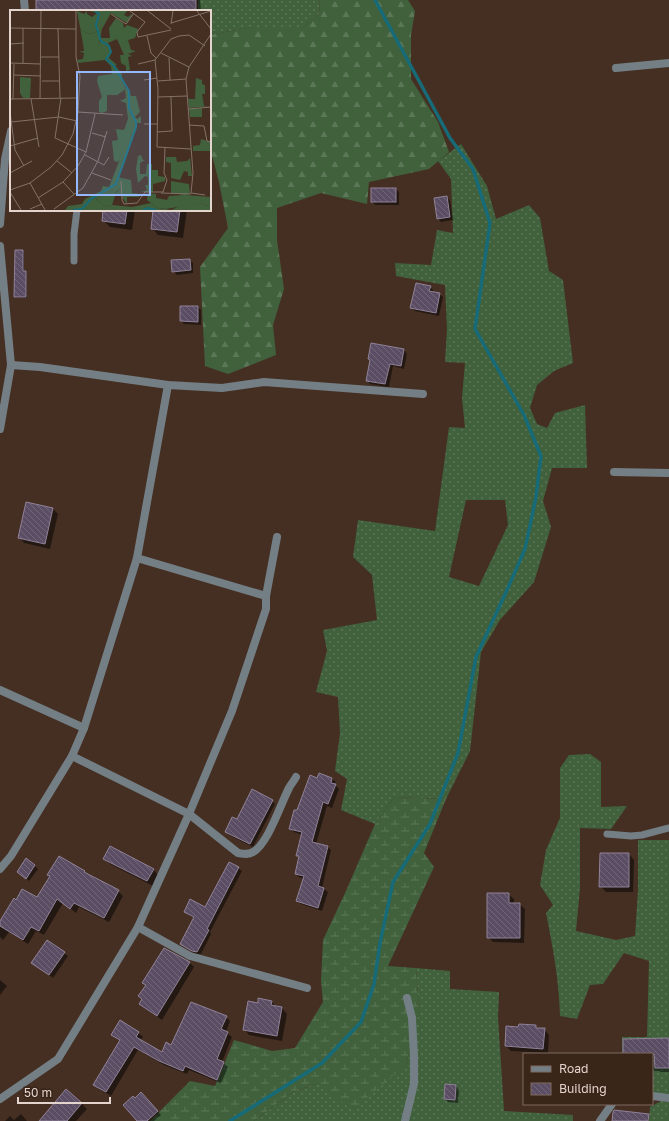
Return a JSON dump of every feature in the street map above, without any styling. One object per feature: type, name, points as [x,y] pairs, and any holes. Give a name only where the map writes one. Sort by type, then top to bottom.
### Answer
[{"type":"street","points":[[24,0],[25,10]]},
{"type":"street","points":[[616,68],[669,63]]},
{"type":"street","points":[[0,224],[5,159],[10,135]]},
{"type":"street","points":[[0,246],[11,366],[0,429]]},
{"type":"street","points":[[11,366],[40,367],[168,385],[222,388],[264,382],[424,394]]},
{"type":"street","points":[[0,869],[12,856],[72,756],[84,728],[137,558],[168,385]]},
{"type":"street","points":[[614,472],[669,473]]},
{"type":"street","points":[[0,1099],[58,1059],[138,927],[189,814],[232,711],[266,609],[266,596],[277,537]]},
{"type":"street","points":[[137,558],[266,596]]},
{"type":"street","points":[[0,690],[84,728]]},
{"type":"street","points":[[72,756],[189,814],[238,852],[247,854],[254,852],[261,845],[273,825],[296,777]]},
{"type":"street","points":[[138,927],[190,956],[307,988]]},
{"type":"street","points":[[405,1121],[414,1084],[412,1018],[407,998]]},
{"type":"street","points":[[653,1096],[669,1098]]},
{"type":"street","points":[[600,1121],[611,1105]]},
{"type":"lane","points":[[74,260],[74,234],[77,211]]},
{"type":"lane","points":[[607,834],[631,836],[642,835],[669,828]]},
{"type":"green space","points":[[198,0],[319,0],[320,13],[303,27],[253,27],[211,35],[211,10],[198,10]]},
{"type":"green space","points":[[319,0],[408,0],[415,11],[411,35],[411,79],[438,122],[449,152],[429,169],[369,182],[367,204],[321,193],[277,208],[277,240],[284,289],[273,325],[276,355],[228,374],[205,366],[200,267],[228,228],[219,182],[211,152],[211,35],[253,27],[303,27],[320,13]]},
{"type":"green space","points":[[461,144],[487,186],[496,219],[529,205],[540,218],[549,271],[563,280],[573,363],[554,371],[537,385],[530,408],[537,424],[547,428],[555,413],[585,405],[587,468],[552,468],[543,501],[551,527],[534,582],[500,620],[481,652],[470,751],[446,799],[394,797],[375,824],[341,810],[347,779],[335,771],[340,733],[338,697],[316,692],[327,651],[323,630],[377,620],[372,575],[353,557],[358,520],[435,531],[449,427],[465,428],[462,398],[465,363],[445,362],[447,330],[445,285],[396,276],[395,263],[431,265],[437,230],[453,233],[451,179],[438,161]],"holes":[[[466,500],[505,500],[508,525],[479,586],[449,577]]]},
{"type":"green space","points":[[590,754],[601,762],[601,807],[627,806],[611,829],[580,828],[580,888],[576,931],[616,940],[635,936],[638,890],[638,840],[669,840],[669,1095],[653,1093],[653,1053],[622,1053],[622,1037],[647,1037],[649,961],[624,953],[603,984],[590,985],[577,1019],[560,1016],[557,977],[546,913],[553,905],[540,885],[546,850],[560,818],[560,768],[569,755]]},
{"type":"green space","points":[[394,797],[446,799],[424,853],[434,867],[388,966],[416,968],[419,1010],[406,1065],[352,1110],[318,1083],[293,1092],[254,1121],[150,1121],[190,1081],[215,1086],[234,1040],[272,1051],[295,1048],[323,1002],[321,981],[323,940],[375,824]]},
{"type":"green space","points":[[416,968],[450,971],[450,989],[499,992],[498,1017],[504,1111],[573,1115],[573,1121],[254,1121],[293,1092],[318,1083],[396,1073],[406,1065],[419,1010]]},
{"type":"green space","points":[[661,1101],[669,1102],[669,1121],[649,1121],[650,1107]]},
{"type":"building","points":[[36,0],[196,0],[196,10],[36,10]]},
{"type":"building","points":[[371,188],[396,188],[396,202],[371,202]]},
{"type":"building","points":[[447,196],[450,217],[437,219],[434,198]]},
{"type":"building","points":[[103,211],[127,211],[125,224],[102,221]]},
{"type":"building","points":[[153,211],[180,211],[177,232],[151,229]]},
{"type":"building","points":[[15,250],[23,250],[23,271],[26,271],[26,297],[14,297]]},
{"type":"building","points":[[190,259],[191,270],[172,272],[171,260]]},
{"type":"building","points":[[416,283],[431,286],[429,291],[440,293],[436,313],[410,308]]},
{"type":"building","points":[[180,306],[198,306],[198,322],[180,321]]},
{"type":"building","points":[[371,343],[404,349],[401,366],[390,364],[385,384],[366,381],[370,360],[368,359]]},
{"type":"building","points":[[26,502],[53,508],[45,544],[18,538]]},
{"type":"building","points":[[319,773],[332,778],[331,783],[336,784],[328,804],[323,802],[312,842],[328,846],[318,886],[324,888],[318,908],[296,901],[304,876],[295,874],[299,856],[296,856],[302,832],[289,829],[294,810],[297,810],[310,775],[317,778]]},
{"type":"building","points":[[252,789],[273,800],[250,844],[225,832],[232,817],[237,819]]},
{"type":"building","points":[[110,846],[154,869],[147,881],[103,859]]},
{"type":"building","points":[[600,853],[629,853],[629,887],[599,887]]},
{"type":"building","points":[[59,856],[85,871],[84,872],[119,890],[104,918],[74,903],[70,909],[57,899],[39,931],[31,927],[23,940],[0,926],[0,921],[14,898],[16,900],[22,889],[37,897],[50,876],[47,875]]},
{"type":"building","points":[[26,858],[35,865],[26,879],[17,872]]},
{"type":"building","points":[[229,862],[239,867],[207,929],[209,930],[197,952],[192,951],[180,944],[194,917],[184,912],[190,899],[205,907]]},
{"type":"building","points":[[487,893],[509,893],[509,903],[520,903],[520,938],[487,938]]},
{"type":"building","points":[[47,940],[65,952],[49,975],[31,963]]},
{"type":"building","points":[[164,948],[190,962],[157,1016],[139,1004],[142,999],[138,996],[146,985],[142,983]]},
{"type":"building","points":[[258,998],[272,1001],[271,1005],[282,1007],[277,1036],[243,1030],[248,1001],[258,1003]]},
{"type":"building","points":[[191,1002],[227,1016],[221,1029],[228,1032],[217,1059],[224,1062],[217,1080],[185,1066],[183,1071],[159,1061],[134,1047],[106,1092],[93,1085],[120,1040],[111,1035],[120,1020],[139,1032],[136,1037],[162,1052],[166,1042],[171,1045]]},
{"type":"building","points":[[519,1024],[536,1025],[536,1028],[545,1028],[543,1049],[505,1046],[506,1026],[518,1027]]},
{"type":"building","points":[[669,1038],[669,1068],[655,1068],[653,1053],[623,1053],[623,1039]]},
{"type":"building","points":[[445,1084],[456,1085],[455,1100],[444,1099]]},
{"type":"building","points":[[66,1089],[82,1103],[67,1121],[39,1121]]},
{"type":"building","points":[[141,1092],[158,1111],[147,1121],[137,1121],[123,1105],[133,1096],[135,1098]]},
{"type":"building","points":[[614,1110],[649,1114],[648,1121],[612,1121]]},
{"type":"waterway","points":[[230,1121],[322,1063],[361,1022],[374,984],[380,943],[393,882],[430,824],[458,753],[476,657],[525,549],[536,497],[541,456],[524,415],[475,329],[490,223],[473,169],[450,138],[375,0]]}]
